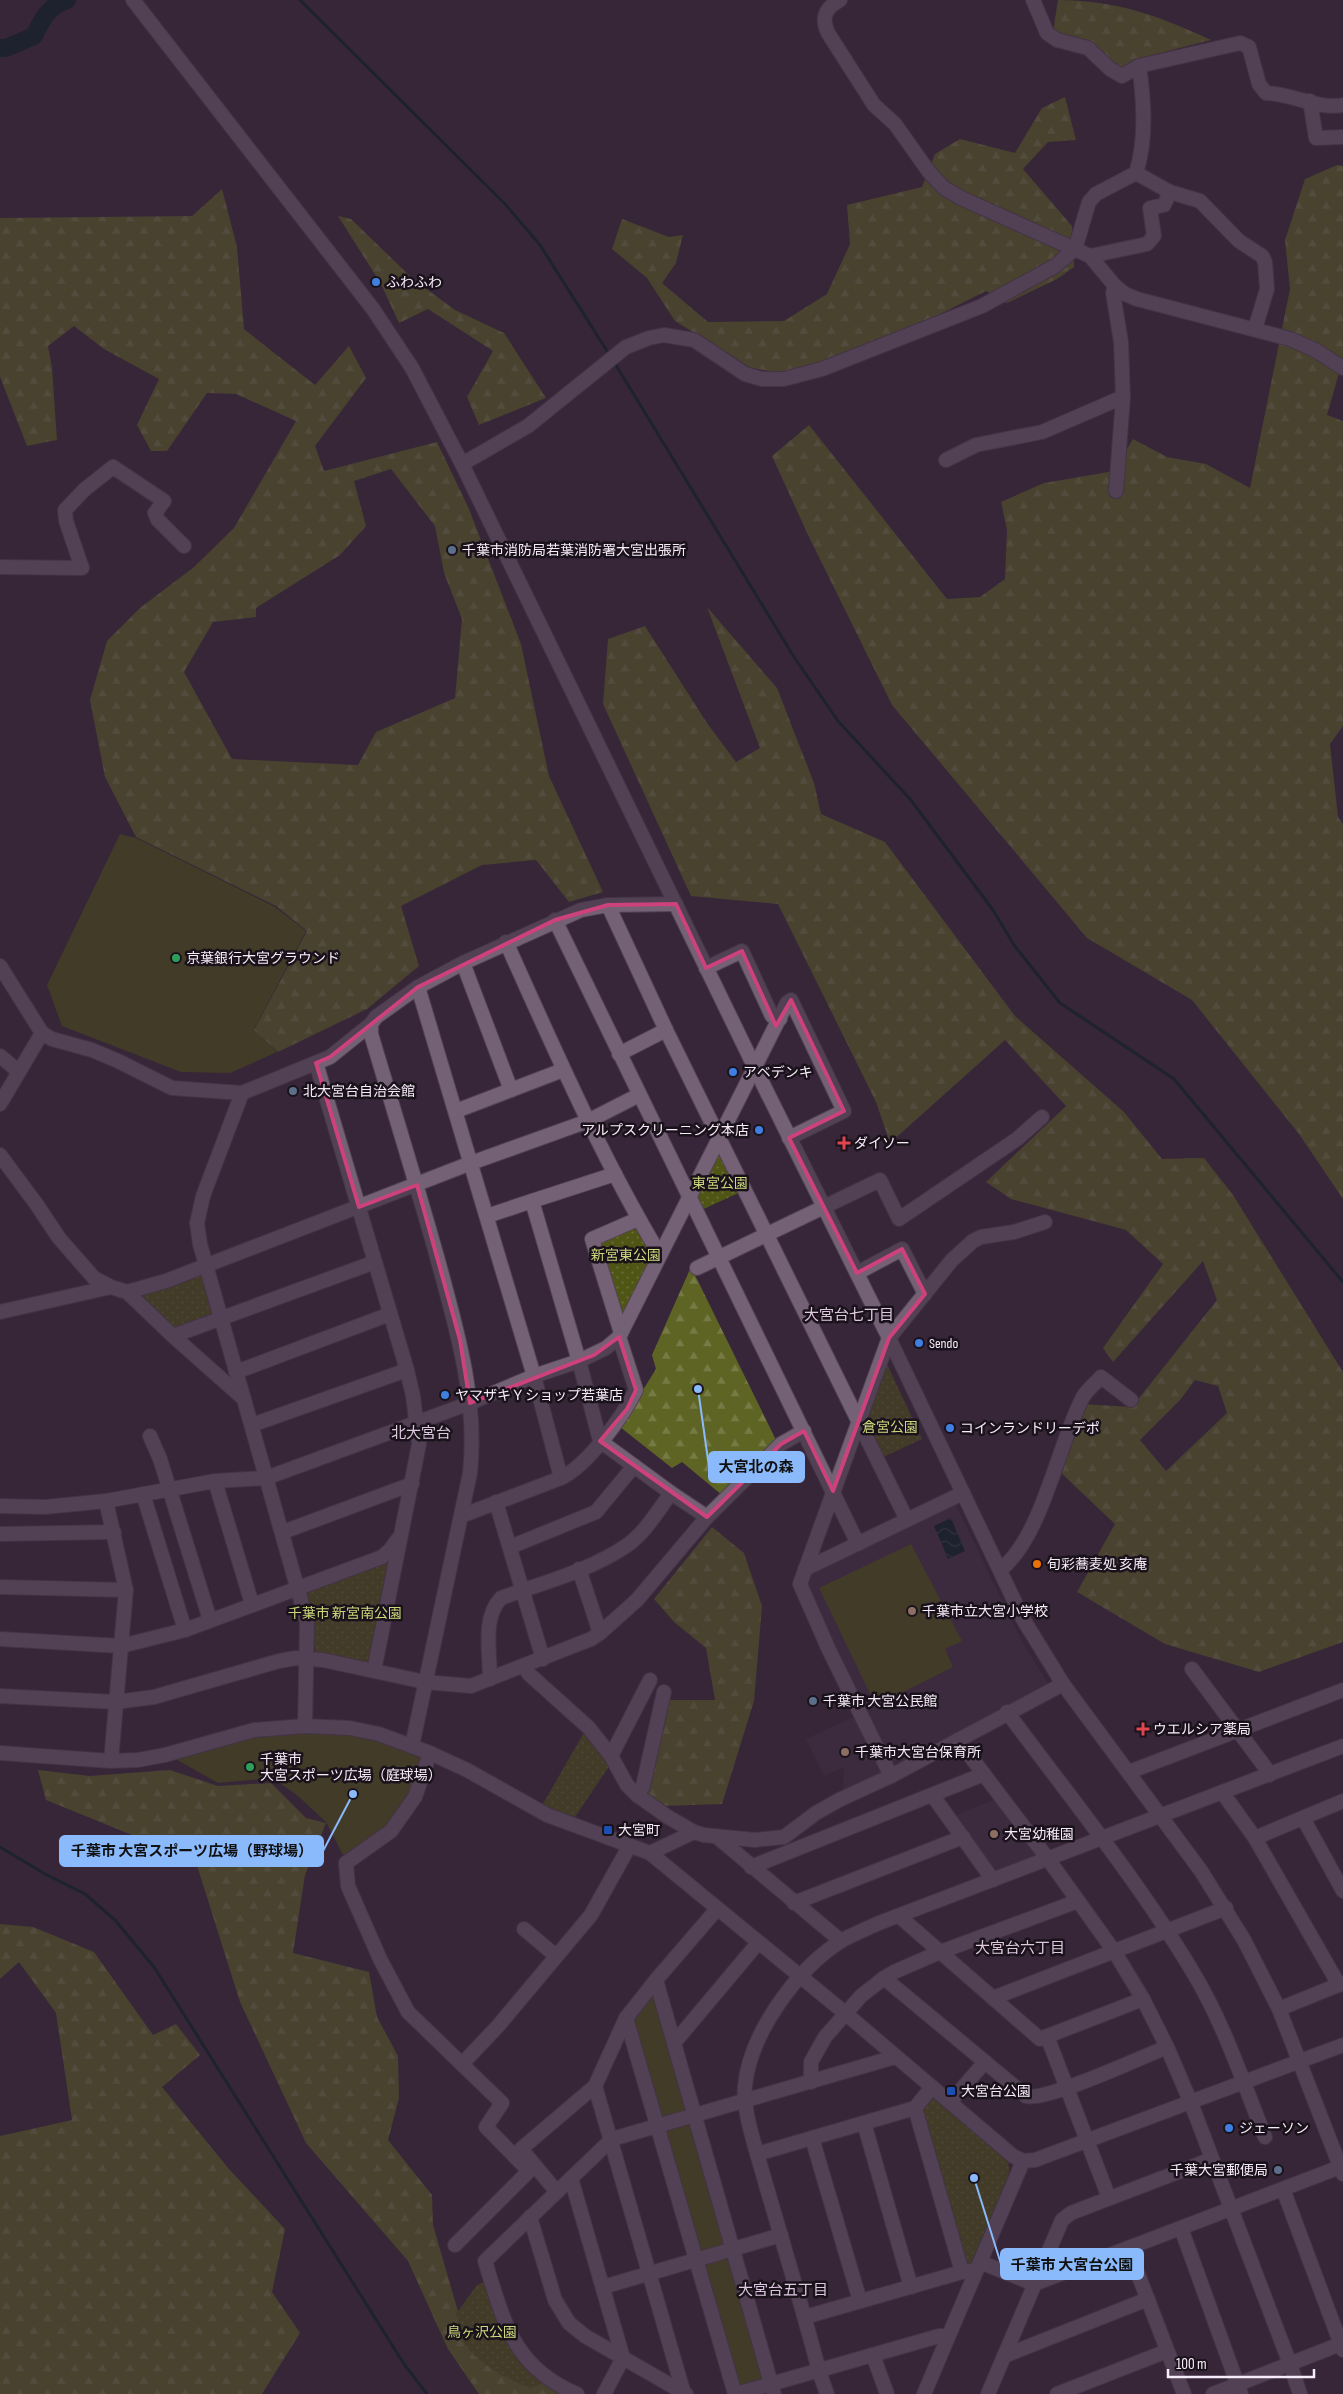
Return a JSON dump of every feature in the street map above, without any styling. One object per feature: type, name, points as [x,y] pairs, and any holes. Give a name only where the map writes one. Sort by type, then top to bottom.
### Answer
[{"type":"street","points":[[133,0],[373,309],[412,368],[462,464],[754,1068],[889,1338],[1023,1619],[1063,1684],[1129,1772],[1226,1908],[1279,2009],[1298,2062],[1342,2171],[1283,2188],[1034,2284],[972,2269],[805,2317]]},
{"type":"street","points":[[840,0],[833,4],[825,14],[824,21],[828,33],[874,105],[895,124],[929,172],[944,188],[961,198],[1090,256],[1115,286],[1125,294],[1137,299],[1290,339],[1315,350],[1343,368]]},
{"type":"street","points":[[1033,0],[1047,33],[1057,40],[1088,48],[1110,69],[1122,76],[1139,66],[1240,43],[1249,46],[1259,84],[1266,93],[1281,93],[1310,101],[1343,105]]},
{"type":"street","points":[[462,464],[528,426],[626,347],[649,338],[664,335],[694,340],[745,374],[762,379],[805,375],[982,306],[1055,266],[1075,249],[1089,202],[1096,194],[1136,173],[1139,163],[1144,116],[1139,66]]},
{"type":"street","points":[[1310,101],[1316,138],[1343,137]]},
{"type":"street","points":[[1136,173],[1170,192],[1200,200],[1239,241],[1262,256],[1265,262],[1267,289],[1255,329]]},
{"type":"street","points":[[1090,256],[1147,244],[1154,236],[1150,208],[1164,205],[1170,192]]},
{"type":"street","points":[[1115,286],[1113,292],[1121,342],[1122,397],[1116,491]]},
{"type":"street","points":[[946,460],[976,445],[1042,432],[1122,397]]},
{"type":"street","points":[[0,567],[82,568],[66,521],[65,510],[84,490],[114,467],[164,501],[155,513],[158,520],[184,546]]},
{"type":"street","points":[[2,973],[42,1034],[52,1039],[92,1050],[172,1088],[242,1093],[330,1057],[371,1024],[376,1017],[418,987],[462,963],[555,920],[581,910],[608,904],[676,904]]},
{"type":"street","points":[[608,904],[666,1030],[907,1520]]},
{"type":"street","points":[[555,920],[858,1544]]},
{"type":"street","points":[[506,942],[563,1070],[614,1174],[660,1255]]},
{"type":"street","points":[[706,968],[742,950],[772,1016],[780,1019]]},
{"type":"street","points":[[462,963],[511,1090]]},
{"type":"street","points":[[418,987],[534,1376],[561,1478]]},
{"type":"street","points":[[0,1506],[45,1507],[106,1501],[216,1481],[266,1478],[470,1403],[534,1376],[579,1361],[606,1348],[620,1335],[754,1068],[791,1000],[844,1112],[789,1138]]},
{"type":"street","points":[[371,1024],[371,1034],[417,1185],[460,1340],[470,1403],[473,1448],[470,1473],[412,1746]]},
{"type":"street","points":[[619,1054],[666,1030]]},
{"type":"street","points":[[0,1104],[18,1071],[42,1034]]},
{"type":"street","points":[[0,1056],[18,1071]]},
{"type":"street","points":[[316,1063],[407,1370],[419,1444],[374,1671]]},
{"type":"street","points":[[456,1111],[563,1070]]},
{"type":"street","points":[[242,1093],[203,1196],[197,1223],[206,1266],[307,1622],[304,1726]]},
{"type":"street","points":[[127,1292],[166,1281],[471,1163],[588,1121],[639,1096]]},
{"type":"street","points":[[697,1268],[880,1180],[899,1219],[1017,1139],[1042,1117]]},
{"type":"street","points":[[0,1155],[59,1238],[94,1278],[127,1292],[244,1399]]},
{"type":"street","points":[[487,1216],[614,1174]]},
{"type":"street","points":[[532,1201],[579,1361],[600,1441],[671,1493],[707,1516]]},
{"type":"street","points":[[461,1516],[572,1473],[583,1463],[627,1409],[636,1390],[592,1239],[638,1219]]},
{"type":"street","points":[[891,1776],[829,1650],[800,1584],[889,1338],[952,1260],[973,1241],[981,1237],[1014,1232],[1045,1222]]},
{"type":"street","points":[[857,1273],[902,1249],[925,1294]]},
{"type":"street","points":[[173,1336],[375,1262]]},
{"type":"street","points":[[0,1312],[111,1286]]},
{"type":"street","points":[[236,1372],[390,1314]]},
{"type":"street","points":[[252,1425],[407,1370]]},
{"type":"street","points":[[1000,1570],[1014,1557],[1032,1526],[1084,1396],[1101,1377],[1131,1400]]},
{"type":"street","points":[[0,1696],[116,1702],[154,1697],[279,1661],[307,1658],[425,1682],[471,1686],[543,1659],[600,1633],[637,1600],[707,1516],[781,1444],[804,1432]]},
{"type":"street","points":[[150,1436],[160,1459],[210,1620]]},
{"type":"street","points":[[510,1547],[596,1512],[634,1466]]},
{"type":"street","points":[[216,1481],[252,1604]]},
{"type":"street","points":[[283,1532],[412,1484]]},
{"type":"street","points":[[490,1679],[489,1618],[493,1606],[500,1598],[579,1569],[627,1546],[643,1530],[671,1493]]},
{"type":"street","points":[[805,1569],[963,1493]]},
{"type":"street","points":[[143,1494],[185,1630]]},
{"type":"street","points":[[106,1501],[126,1590],[111,1761]]},
{"type":"street","points":[[496,1502],[543,1659]]},
{"type":"street","points":[[0,1534],[114,1532]]},
{"type":"street","points":[[0,1640],[120,1646],[185,1630],[382,1557],[390,1550],[400,1536]]},
{"type":"street","points":[[579,1569],[600,1633]]},
{"type":"street","points":[[0,1587],[126,1590]]},
{"type":"street","points":[[524,1666],[529,1674],[589,1728],[611,1756],[627,1786],[637,1795],[668,1817],[694,1832],[755,1840],[784,1837],[816,1813],[891,1776],[1007,1712],[1063,1684]]},
{"type":"street","points":[[1192,1669],[1269,1775]]},
{"type":"street","points":[[611,1756],[650,1680]]},
{"type":"street","points":[[1129,1772],[1343,1690]]},
{"type":"street","points":[[637,1795],[643,1786],[664,1692]]},
{"type":"street","points":[[1007,1712],[1101,1838],[1195,1974],[1218,2021],[1265,2136]]},
{"type":"street","points":[[0,1753],[111,1761],[138,1760],[164,1755],[254,1730],[304,1726],[350,1728],[379,1734],[430,1752],[467,1770],[547,1815],[574,1827],[650,1853],[1013,2156],[1023,2161],[1035,2160],[1088,2142],[1343,2045]]},
{"type":"street","points":[[958,1740],[1048,1859],[1114,1951],[1143,1999],[1167,2047],[1191,2103],[1232,2208],[1300,2394]]},
{"type":"street","points":[[827,2394],[757,2154],[745,2101],[748,2069],[758,2040],[774,2010],[820,1957],[841,1941],[899,1916],[1343,1746]]},
{"type":"street","points":[[430,1752],[415,1797],[391,1831],[346,1863],[348,1886],[380,1959],[408,2012],[502,2103],[486,2127],[557,2192]]},
{"type":"street","points":[[752,1867],[984,1774]]},
{"type":"street","points":[[1222,1792],[1255,1838],[1341,1984],[1279,2009]]},
{"type":"street","points":[[933,1796],[992,1880]]},
{"type":"street","points":[[1255,1838],[1343,1802]]},
{"type":"street","points":[[1303,1818],[1343,1891]]},
{"type":"street","points":[[650,1853],[694,1832]]},
{"type":"street","points":[[716,1836],[841,1941]]},
{"type":"street","points":[[794,1903],[963,1837]]},
{"type":"street","points":[[462,2064],[498,2026],[590,1915],[630,1845]]},
{"type":"street","points":[[810,2082],[811,2062],[817,2050],[861,1996],[884,1978],[940,1952],[1078,1901]]},
{"type":"street","points":[[993,1998],[1226,1908]]},
{"type":"street","points":[[532,2169],[521,2149],[595,2086],[626,2018],[717,1909]]},
{"type":"street","points":[[899,1916],[1040,2039],[1143,1999]]},
{"type":"street","points":[[524,1929],[556,1956]]},
{"type":"street","points":[[674,2042],[758,1943]]},
{"type":"street","points":[[884,1978],[1026,2096],[1039,2097],[1167,2047]]},
{"type":"street","points":[[656,1980],[692,2115],[772,2389]]},
{"type":"street","points":[[626,2018],[735,2394],[772,2389],[819,2371],[939,2336],[948,2336]]},
{"type":"street","points":[[1047,2036],[1109,2198]]},
{"type":"street","points":[[577,2394],[544,2375],[521,2352],[504,2321],[485,2261],[612,2139],[895,2057]]},
{"type":"street","points":[[950,2102],[985,2062]]},
{"type":"street","points":[[595,2086],[685,2394]]},
{"type":"street","points":[[757,2154],[915,2108],[932,2087]]},
{"type":"street","points":[[915,2108],[972,2269]]},
{"type":"street","points":[[864,2123],[911,2287]]},
{"type":"street","points":[[812,2138],[860,2301]]},
{"type":"street","points":[[988,2394],[1062,2220],[1071,2212],[1212,2159]]},
{"type":"street","points":[[924,2394],[948,2336],[972,2269],[1023,2161]]},
{"type":"street","points":[[455,2245],[532,2169]]},
{"type":"street","points":[[571,2178],[623,2358],[604,2394]]},
{"type":"street","points":[[1213,2394],[1239,2389],[1290,2364],[1342,2346],[1283,2188]]},
{"type":"street","points":[[530,2217],[555,2300],[561,2312],[577,2330],[685,2394]]},
{"type":"street","points":[[1181,2228],[1239,2389]]},
{"type":"street","points":[[603,2287],[781,2235]]},
{"type":"street","points":[[1128,2248],[1184,2394]]},
{"type":"street","points":[[1004,2356],[1148,2300]]},
{"type":"street","points":[[1056,2394],[1168,2351]]},
{"type":"street","points":[[873,2355],[887,2394]]},
{"type":"highlighted area","points":[[676,904],[706,968],[742,951],[776,1026],[791,1000],[844,1111],[789,1138],[857,1273],[902,1249],[925,1294],[889,1338],[833,1491],[804,1431],[781,1444],[707,1517],[600,1441],[627,1409],[636,1390],[619,1337],[594,1355],[470,1403],[460,1340],[417,1185],[359,1207],[316,1063],[330,1057],[418,987],[555,920],[608,905]]},
{"type":"shaded area","name":"千葉市立大宮小学校","points":[[954,1501],[1021,1640],[1050,1687],[892,1769],[803,1583],[806,1573]]},
{"type":"shaded area","name":"千葉市大宮台保育所","points":[[858,1715],[887,1773],[843,1795],[844,1767],[824,1776],[806,1739]]},
{"type":"shaded area","name":"大宮幼稚園","points":[[998,1798],[1036,1850],[1034,1858],[998,1872],[992,1871],[952,1817]]},
{"type":"green space","points":[[1058,0],[1118,6],[1155,17],[1211,40],[1137,59],[1120,68],[1095,45],[1053,32]]},
{"type":"green space","points":[[1065,97],[1076,140],[1048,142],[1023,169],[1072,226],[1074,267],[1057,279],[1007,303],[986,291],[901,334],[788,374],[751,368],[675,321],[647,278],[612,249],[622,219],[669,237],[683,235],[676,263],[662,283],[708,322],[784,321],[827,294],[850,244],[847,205],[922,187],[935,154],[960,139],[1015,153],[1042,108]]},
{"type":"green space","points":[[1337,165],[1343,166],[1343,359],[1327,415],[1343,421],[1343,726],[1330,744],[1338,817],[1343,824],[1343,1199],[1299,1134],[1192,1000],[1087,938],[892,705],[808,535],[772,456],[809,425],[947,599],[980,597],[1005,579],[1007,530],[1001,502],[1044,483],[1114,471],[1133,439],[1167,457],[1206,464],[1250,488],[1290,289],[1285,240],[1305,179]]},
{"type":"green space","points":[[222,189],[237,247],[244,329],[315,385],[349,346],[366,378],[315,446],[324,471],[437,442],[469,509],[521,644],[549,776],[603,892],[569,902],[536,860],[482,865],[401,906],[419,966],[367,1009],[278,1052],[254,1030],[307,931],[276,906],[136,837],[105,777],[90,700],[107,641],[140,608],[194,567],[234,528],[296,421],[236,394],[207,393],[167,451],[151,451],[137,425],[159,379],[104,349],[74,326],[48,346],[52,368],[57,440],[27,446],[0,377],[0,218],[192,216]],"holes":[[[391,469],[435,526],[444,573],[462,619],[455,698],[376,732],[358,765],[232,759],[184,672],[213,622],[256,617],[256,608],[340,555],[366,526],[354,481]]]},
{"type":"green space","points":[[338,216],[351,219],[413,279],[455,310],[504,333],[546,398],[479,425],[467,397],[493,351],[428,309],[399,323],[381,284]]},
{"type":"green space","points":[[707,607],[777,688],[814,783],[821,814],[885,842],[1015,1016],[1124,1112],[1162,1159],[1204,1158],[1233,1195],[1343,1372],[1343,1642],[1259,1672],[1165,1644],[1077,1592],[1115,1524],[1058,1470],[1082,1404],[1132,1407],[1217,1300],[1203,1261],[1113,1362],[1103,1348],[1163,1264],[1126,1230],[1011,1199],[986,1182],[1066,1106],[1005,1040],[890,1143],[876,1102],[778,904],[691,896],[603,704],[608,639],[645,626],[707,723],[736,762],[760,748]],"holes":[[[1195,1380],[1218,1386],[1227,1413],[1166,1471],[1140,1440],[1180,1400]]]},
{"type":"green space","name":"京葉銀行大宮グラウンド","points":[[120,834],[136,838],[275,907],[306,931],[254,1029],[277,1052],[230,1073],[181,1072],[62,1026],[47,985]]},
{"type":"green space","name":"東宮公園","points":[[718,1150],[743,1191],[699,1211],[693,1200]]},
{"type":"green space","name":"新宮東公園","points":[[633,1225],[638,1227],[654,1257],[623,1319],[596,1241]]},
{"type":"green space","points":[[691,1267],[776,1440],[722,1495],[682,1462],[672,1468],[620,1427],[656,1369],[652,1355]]},
{"type":"green space","points":[[202,1271],[215,1314],[174,1333],[131,1293]]},
{"type":"green space","name":"倉宮公園","points":[[887,1364],[922,1439],[879,1459],[863,1425]]},
{"type":"green space","points":[[712,1527],[744,1553],[762,1606],[754,1701],[722,1804],[662,1806],[641,1788],[664,1700],[715,1700],[706,1648],[674,1622],[654,1599]]},
{"type":"green space","points":[[911,1544],[962,1641],[945,1649],[953,1667],[876,1706],[819,1588]]},
{"type":"green space","name":"千葉市 新宮南公園","points":[[391,1556],[371,1662],[368,1664],[316,1654],[304,1592]]},
{"type":"green space","points":[[586,1729],[612,1762],[571,1823],[540,1809]]},
{"type":"green space","points":[[278,1731],[359,1735],[422,1756],[408,1794],[392,1821],[377,1836],[343,1855],[326,1822],[298,1796],[273,1778],[218,1783],[172,1757]]},
{"type":"green space","points":[[38,1770],[90,1776],[170,1770],[218,1786],[271,1783],[306,1818],[326,1823],[305,1875],[293,1953],[369,1972],[377,2017],[398,2056],[399,2098],[388,2140],[432,2195],[433,2225],[466,2339],[567,2394],[479,2394],[448,2349],[408,2261],[306,2143],[240,2002],[194,1856],[154,1844],[46,1800]]},
{"type":"green space","points":[[0,1924],[33,1927],[94,1952],[153,2035],[176,2024],[200,2055],[162,2087],[229,2169],[285,2229],[272,2292],[300,2333],[262,2394],[0,2394],[0,2136],[72,2120],[56,2013],[19,1962],[0,1979]]},
{"type":"green space","points":[[650,1991],[654,1994],[688,2109],[682,2114],[669,2118],[658,2117],[631,2021]]},
{"type":"green space","points":[[934,2094],[1007,2156],[1008,2182],[1000,2211],[976,2265],[967,2268],[919,2112]]},
{"type":"green space","points":[[689,2122],[692,2124],[727,2244],[698,2253],[664,2132],[666,2128]]},
{"type":"green space","points":[[727,2255],[731,2258],[766,2378],[737,2387],[703,2262]]},
{"type":"green space","name":"鳥ヶ沢公園","points":[[487,2281],[547,2382],[530,2388],[512,2380],[483,2363],[468,2349],[463,2341],[456,2314],[477,2285]]},
{"type":"water","points":[[951,1518],[965,1551],[948,1559],[934,1526]]},
{"type":"waterway","points":[[0,48],[6,48],[34,36],[47,14],[55,6],[67,0]]},
{"type":"waterway","points":[[300,0],[505,204],[540,245],[609,354]]},
{"type":"waterway","points":[[614,362],[794,657],[838,721],[910,799],[993,910],[1014,945],[1060,1003],[1174,1079],[1343,1282]]},
{"type":"waterway","points":[[0,1847],[45,1874],[85,1894],[115,1920],[154,1967],[404,2364],[427,2394]]},
{"type":"place","name":"ふわふわ","points":[[376,282]]},
{"type":"place","name":"千葉市消防局若葉消防署大宮出張所","points":[[452,550]]},
{"type":"place","name":"京葉銀行大宮グラウンド","points":[[176,958]]},
{"type":"place","name":"アベデンキ","points":[[733,1072]]},
{"type":"place","name":"北大宮台自治会館","points":[[293,1091]]},
{"type":"place","name":"アルプスクリーニング本店","points":[[759,1130]]},
{"type":"place","name":"ダイソー","points":[[844,1143]]},
{"type":"place","name":"Sendo","points":[[919,1343]]},
{"type":"place","name":"大宮北の森","points":[[698,1389]]},
{"type":"place","name":"ヤマザキＹショップ若葉店","points":[[445,1395]]},
{"type":"place","name":"コインランドリーデポ","points":[[950,1428]]},
{"type":"place","name":"旬彩蕎麦処 亥庵","points":[[1037,1564]]},
{"type":"place","name":"千葉市立大宮小学校","points":[[912,1611]]},
{"type":"place","name":"千葉市 大宮公民館","points":[[813,1701]]},
{"type":"place","name":"ウエルシア薬局","points":[[1143,1729]]},
{"type":"place","name":"千葉市大宮台保育所","points":[[845,1752]]},
{"type":"place","name":"千葉市 大宮スポーツ広場（庭球場）","points":[[250,1767]]},
{"type":"place","name":"千葉市 大宮スポーツ広場（野球場）","points":[[353,1794]]},
{"type":"place","name":"大宮町","points":[[608,1830]]},
{"type":"place","name":"大宮幼稚園","points":[[994,1834]]},
{"type":"place","name":"大宮台公園","points":[[951,2091]]},
{"type":"place","name":"ジェーソン","points":[[1229,2128]]},
{"type":"place","name":"千葉大宮郵便局","points":[[1278,2170]]},
{"type":"place","name":"千葉市 大宮台公園","points":[[974,2178]]},
{"type":"district","name":"大宮台七丁目","points":[[849,1315]]},
{"type":"district","name":"北大宮台","points":[[421,1433]]},
{"type":"district","name":"大宮台六丁目","points":[[1020,1948]]},
{"type":"district","name":"大宮台五丁目","points":[[783,2290]]}]
